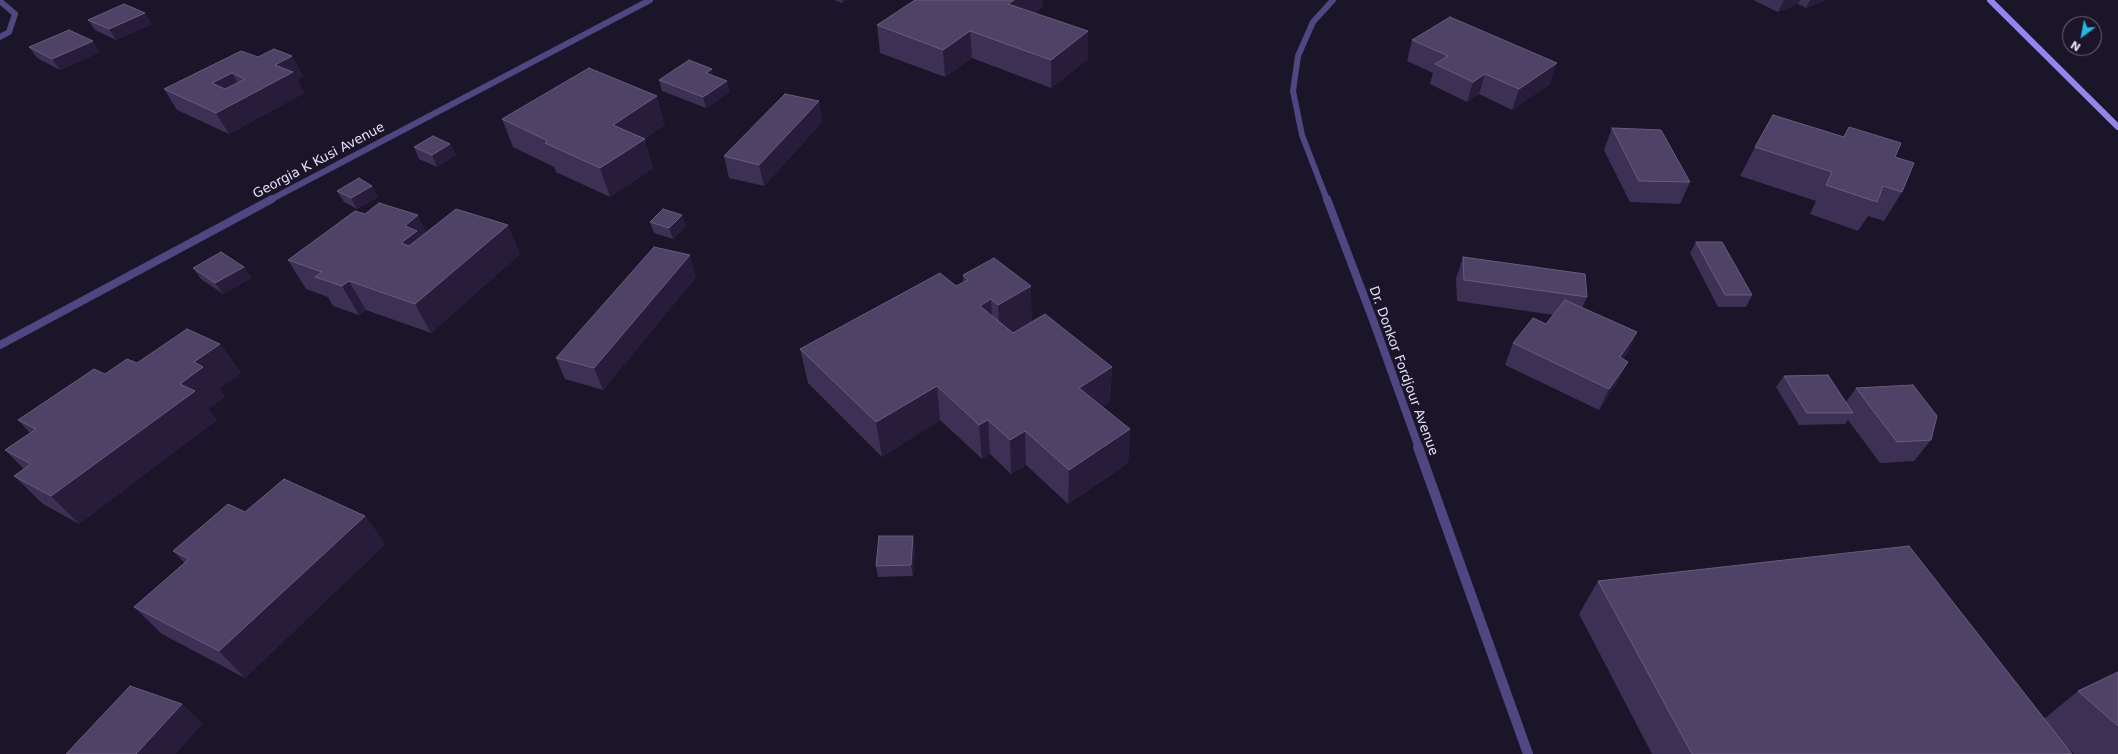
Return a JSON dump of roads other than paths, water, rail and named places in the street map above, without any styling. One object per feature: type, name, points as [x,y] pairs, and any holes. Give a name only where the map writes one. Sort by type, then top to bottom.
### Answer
[{"type":"main road","points":[[1990,0],[2118,127]]},
{"type":"street","name":"Georgia K Kusi Avenue","points":[[0,345],[480,88],[650,0]]},
{"type":"street","name":"Dr. Donkor Fordjour Avenue","points":[[1333,0],[1314,22],[1298,56],[1293,91],[1302,135],[1373,320],[1528,754]]},
{"type":"street","points":[[0,1],[15,14],[9,32],[0,37]]}]
